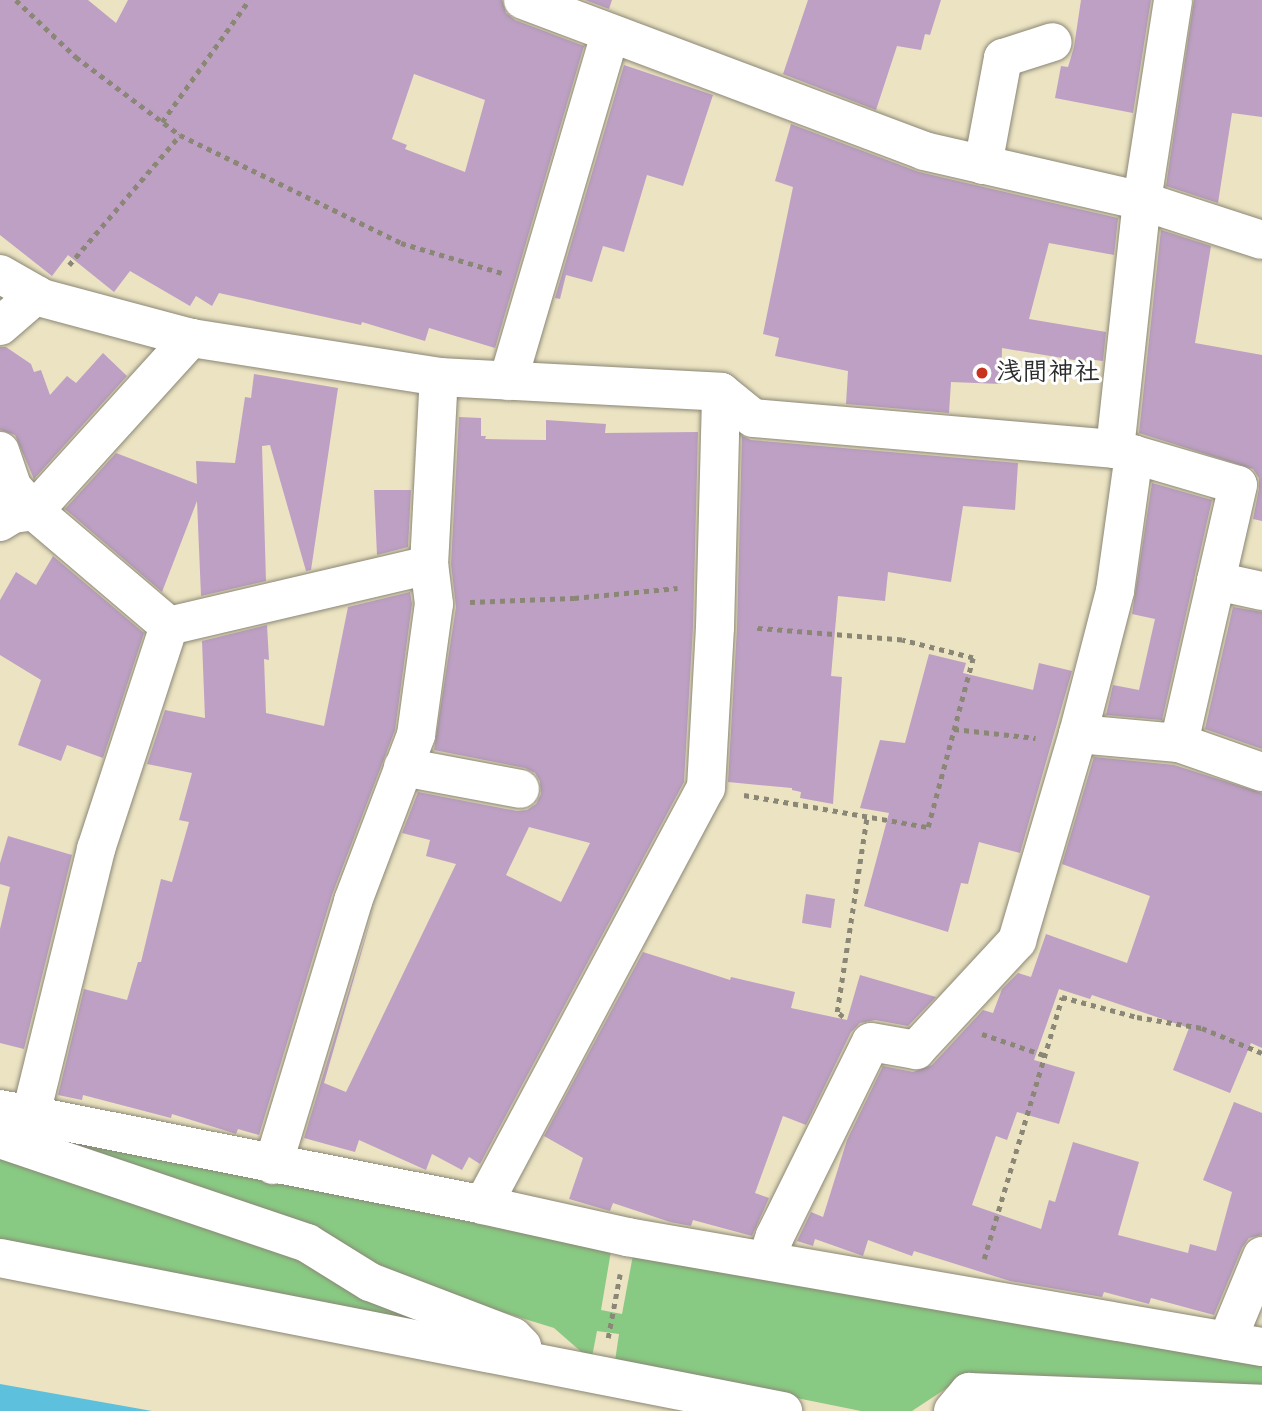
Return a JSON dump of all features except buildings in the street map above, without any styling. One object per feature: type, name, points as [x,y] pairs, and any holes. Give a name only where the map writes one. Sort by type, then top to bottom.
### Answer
[{"type":"street","points":[[523,0],[924,151],[1142,201],[1262,240]]},
{"type":"street","points":[[766,1260],[775,1236],[871,1042],[916,1050],[1017,941],[1077,738],[1115,592],[1142,201],[1173,0]]},
{"type":"street","points":[[508,381],[610,35]]},
{"type":"street","points":[[983,165],[1003,58],[1052,42]]},
{"type":"street","points":[[0,274],[38,297],[191,338],[439,377],[721,392],[753,418],[1125,452],[1238,485],[1179,743]]},
{"type":"street","points":[[0,326],[38,297]]},
{"type":"street","points":[[17,517],[191,338]]},
{"type":"street","points":[[273,1165],[352,901],[416,735],[435,604],[429,565],[439,377]]},
{"type":"street","points":[[483,1205],[706,788],[715,627],[721,392]]},
{"type":"street","points":[[0,451],[13,488],[17,517],[169,626],[429,565]]},
{"type":"street","points":[[1216,582],[1262,591]]},
{"type":"street","points":[[169,626],[96,849],[16,1112],[483,1205],[627,1237],[1244,1344],[1262,1256]]},
{"type":"street","points":[[1077,738],[1179,743],[1262,772]]},
{"type":"street","points":[[403,767],[520,789]]},
{"type":"street","points":[[0,1139],[307,1243],[370,1282],[513,1337],[539,1362]]},
{"type":"street","points":[[0,1258],[783,1411]]},
{"type":"street","points":[[953,1411],[969,1392],[1262,1404]]},
{"type":"path","points":[[16,0],[76,57],[180,135],[401,243],[536,283]]},
{"type":"path","points":[[162,122],[249,0]]},
{"type":"path","points":[[38,297],[180,135]]},
{"type":"path","points":[[435,604],[574,598],[716,584]]},
{"type":"path","points":[[706,788],[928,827],[973,658],[902,640],[785,629],[715,627]]},
{"type":"path","points":[[954,729],[1077,738]]},
{"type":"path","points":[[867,816],[837,1012],[871,1042]]},
{"type":"path","points":[[973,1297],[1062,997],[1137,1017],[1202,1028],[1262,1054]]},
{"type":"path","points":[[943,1020],[1044,1055]]},
{"type":"path","points":[[609,1332],[613,1312]]},
{"type":"green space","points":[[5,1126],[611,1251],[601,1310],[622,1314],[633,1255],[1262,1366],[1262,1391],[968,1374],[912,1411],[861,1411],[615,1361],[619,1334],[597,1331],[592,1357],[586,1356],[554,1328],[375,1273]]},
{"type":"green space","points":[[0,1151],[303,1252],[487,1334],[0,1243]]},
{"type":"water","points":[[0,1384],[152,1411],[0,1411]]},
{"type":"place","name":"浅間神社","points":[[982,373]]}]
